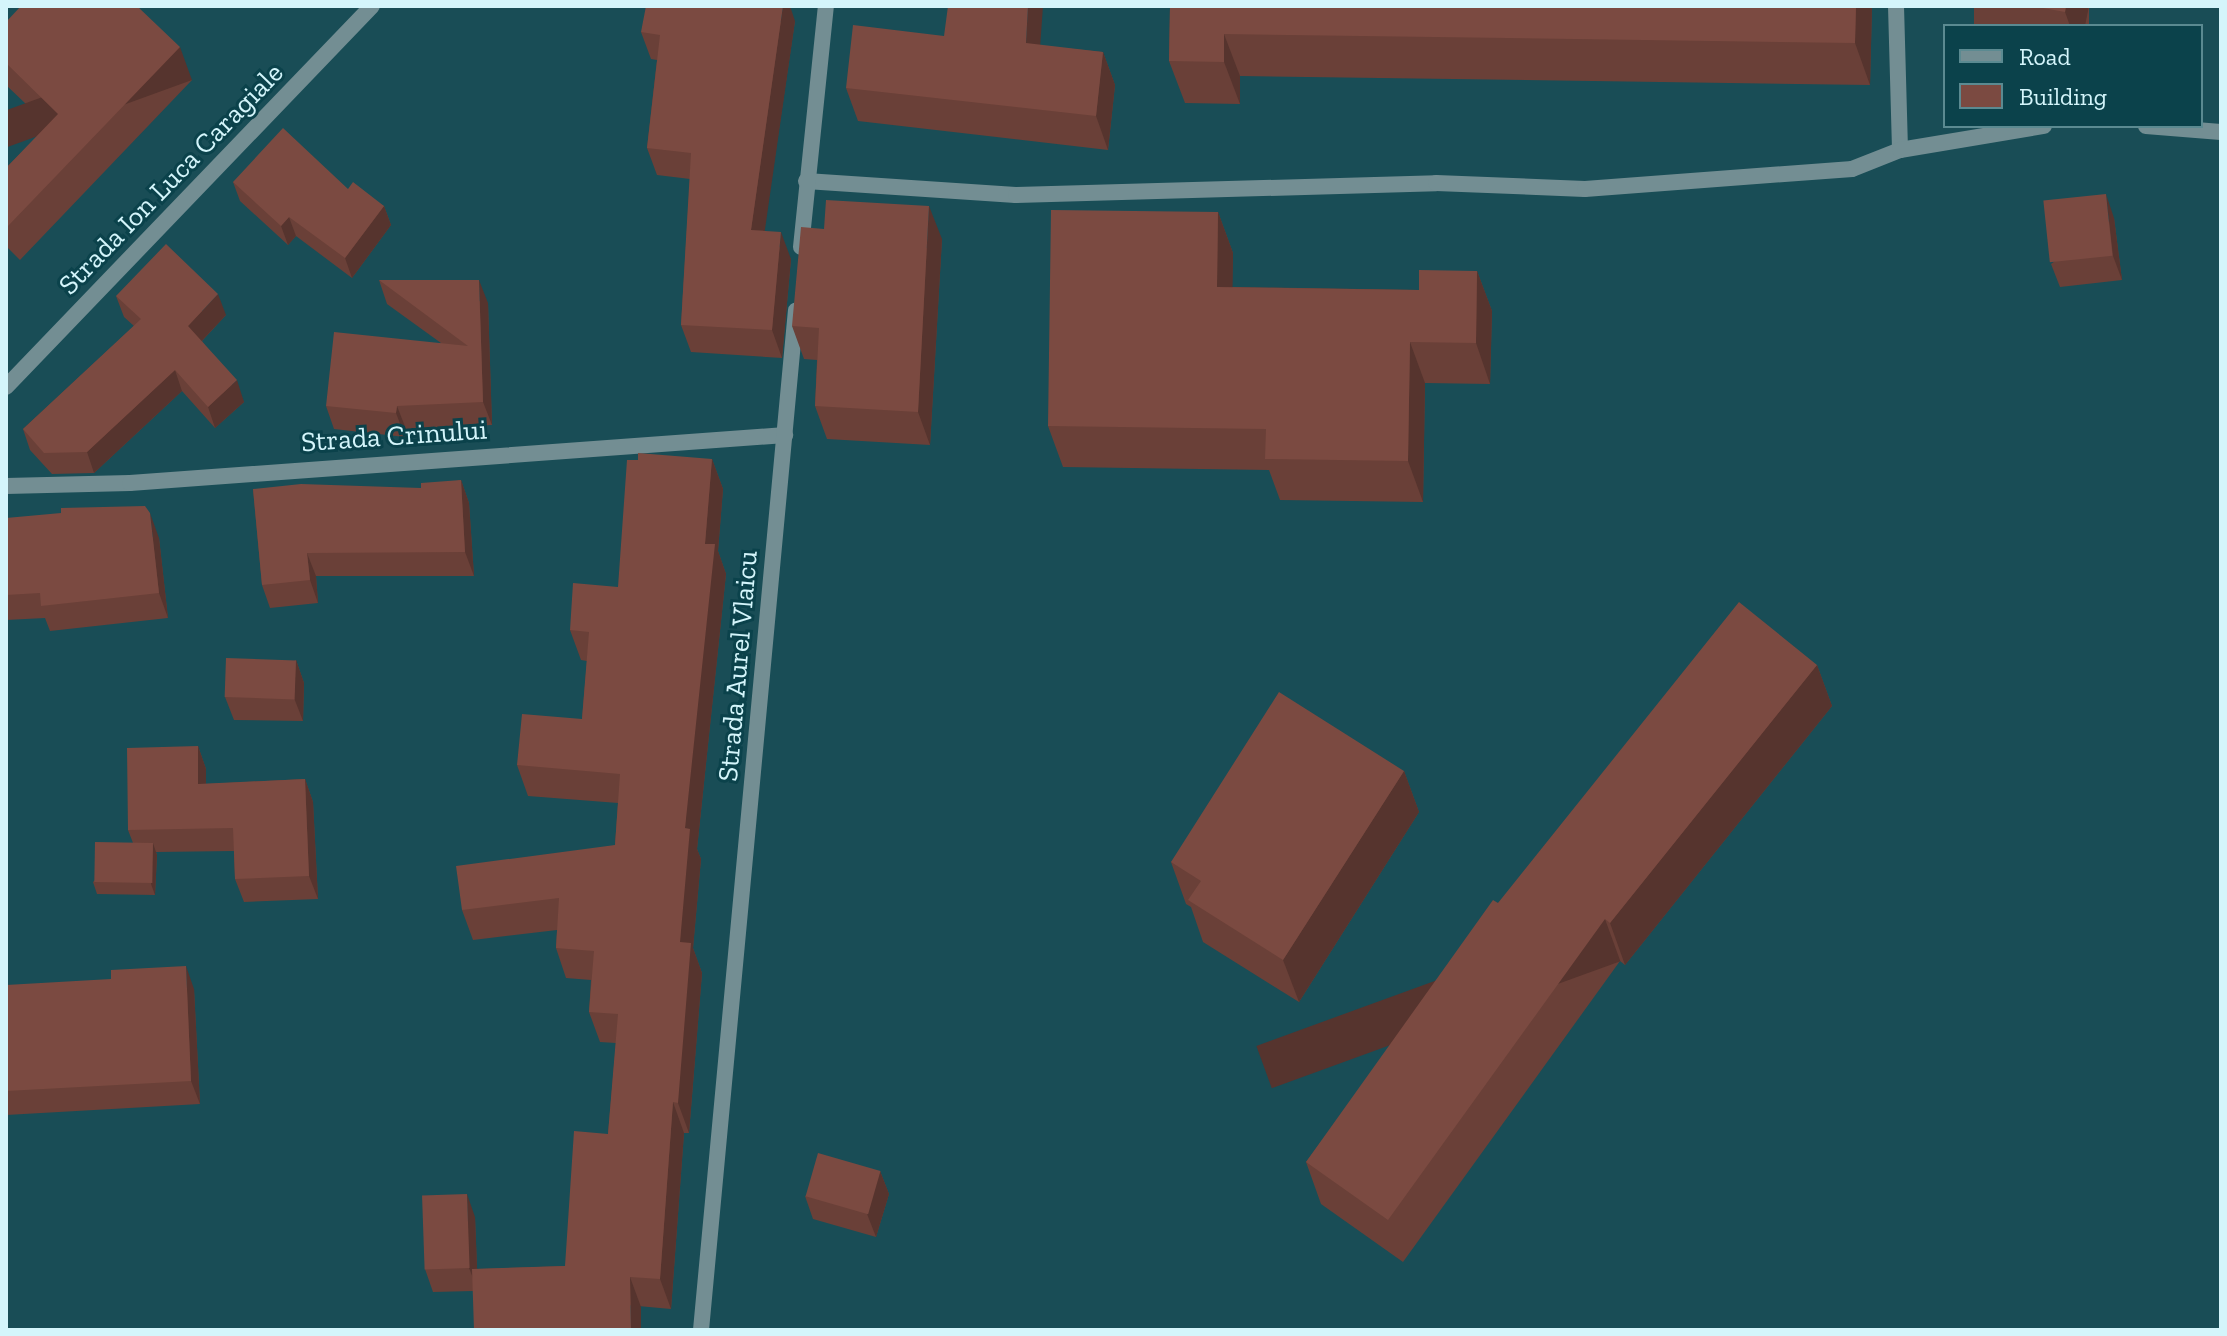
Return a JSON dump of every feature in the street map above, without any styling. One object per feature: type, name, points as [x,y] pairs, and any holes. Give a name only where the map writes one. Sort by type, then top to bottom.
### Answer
[{"type":"street","name":"Strada Ion Luca Caragiale","points":[[6,387],[372,6]]},
{"type":"street","points":[[800,260],[826,6]]},
{"type":"street","points":[[1896,6],[1900,150]]},
{"type":"street","points":[[806,181],[1016,195],[1436,183],[1585,189],[1852,169],[1900,150],[2032,128]]},
{"type":"street","points":[[2171,128],[2221,132]]},
{"type":"street","name":"Strada Aurel Vlaicu","points":[[701,1330],[797,292]]},
{"type":"street","name":"Strada Crinului","points":[[6,486],[130,483],[785,435]]},
{"type":"building","points":[[21,6],[137,6],[180,47],[8,226],[6,168],[58,114],[6,63],[6,22]]},
{"type":"building","points":[[646,6],[783,6],[751,230],[781,232],[772,330],[681,325],[691,153],[647,148],[660,35],[641,32]]},
{"type":"building","points":[[948,6],[1028,6],[1026,43],[1103,52],[1096,116],[846,88],[853,25],[944,36]]},
{"type":"building","points":[[1170,6],[1856,6],[1855,43],[1224,34],[1224,62],[1169,61]]},
{"type":"building","points":[[2032,6],[2066,6],[2065,12]]},
{"type":"building","points":[[283,128],[348,189],[353,182],[384,206],[345,258],[289,217],[281,226],[233,182]]},
{"type":"building","points":[[2106,194],[2112,256],[2050,262],[2043,201]]},
{"type":"building","points":[[826,200],[929,206],[918,412],[815,406],[819,328],[792,326],[801,227],[824,229]]},
{"type":"building","points":[[1051,210],[1218,212],[1217,287],[1419,290],[1419,270],[1477,271],[1476,343],[1410,342],[1408,461],[1265,459],[1266,429],[1048,426]]},
{"type":"building","points":[[166,244],[218,294],[188,326],[237,380],[208,407],[175,370],[87,452],[44,453],[23,429],[141,319],[116,296]]},
{"type":"building","points":[[379,280],[479,280],[483,402],[397,406],[396,413],[326,406],[334,332],[468,346]]},
{"type":"building","points":[[638,453],[712,459],[705,544],[715,544],[685,828],[690,829],[680,942],[691,943],[678,1103],[673,1102],[660,1279],[630,1277],[631,1330],[474,1330],[472,1269],[565,1266],[574,1131],[608,1134],[618,1014],[589,1012],[594,951],[556,948],[559,898],[462,910],[456,866],[615,845],[620,774],[517,765],[522,714],[582,719],[589,632],[570,630],[573,583],[618,587],[627,460],[638,460]]},
{"type":"building","points":[[461,480],[465,552],[307,553],[310,580],[262,585],[253,489],[301,484],[421,488],[421,483]]},
{"type":"building","points":[[145,506],[150,513],[159,593],[41,606],[40,593],[6,595],[6,518],[61,513],[61,508]]},
{"type":"building","points":[[1739,602],[1817,665],[1610,923],[1605,919],[1388,1220],[1306,1162],[1493,900],[1498,903]]},
{"type":"building","points":[[226,658],[296,660],[295,699],[225,697]]},
{"type":"building","points":[[1279,692],[1404,771],[1283,960],[1188,900],[1201,881],[1171,862]]},
{"type":"building","points":[[198,746],[198,784],[305,779],[309,876],[235,879],[233,828],[128,830],[127,748]]},
{"type":"building","points":[[95,842],[153,843],[152,883],[94,882]]},
{"type":"building","points":[[186,966],[191,1081],[6,1091],[6,985],[111,979],[111,970]]},
{"type":"building","points":[[818,1153],[880,1171],[868,1214],[806,1196]]},
{"type":"building","points":[[467,1194],[470,1268],[425,1270],[422,1196]]}]
